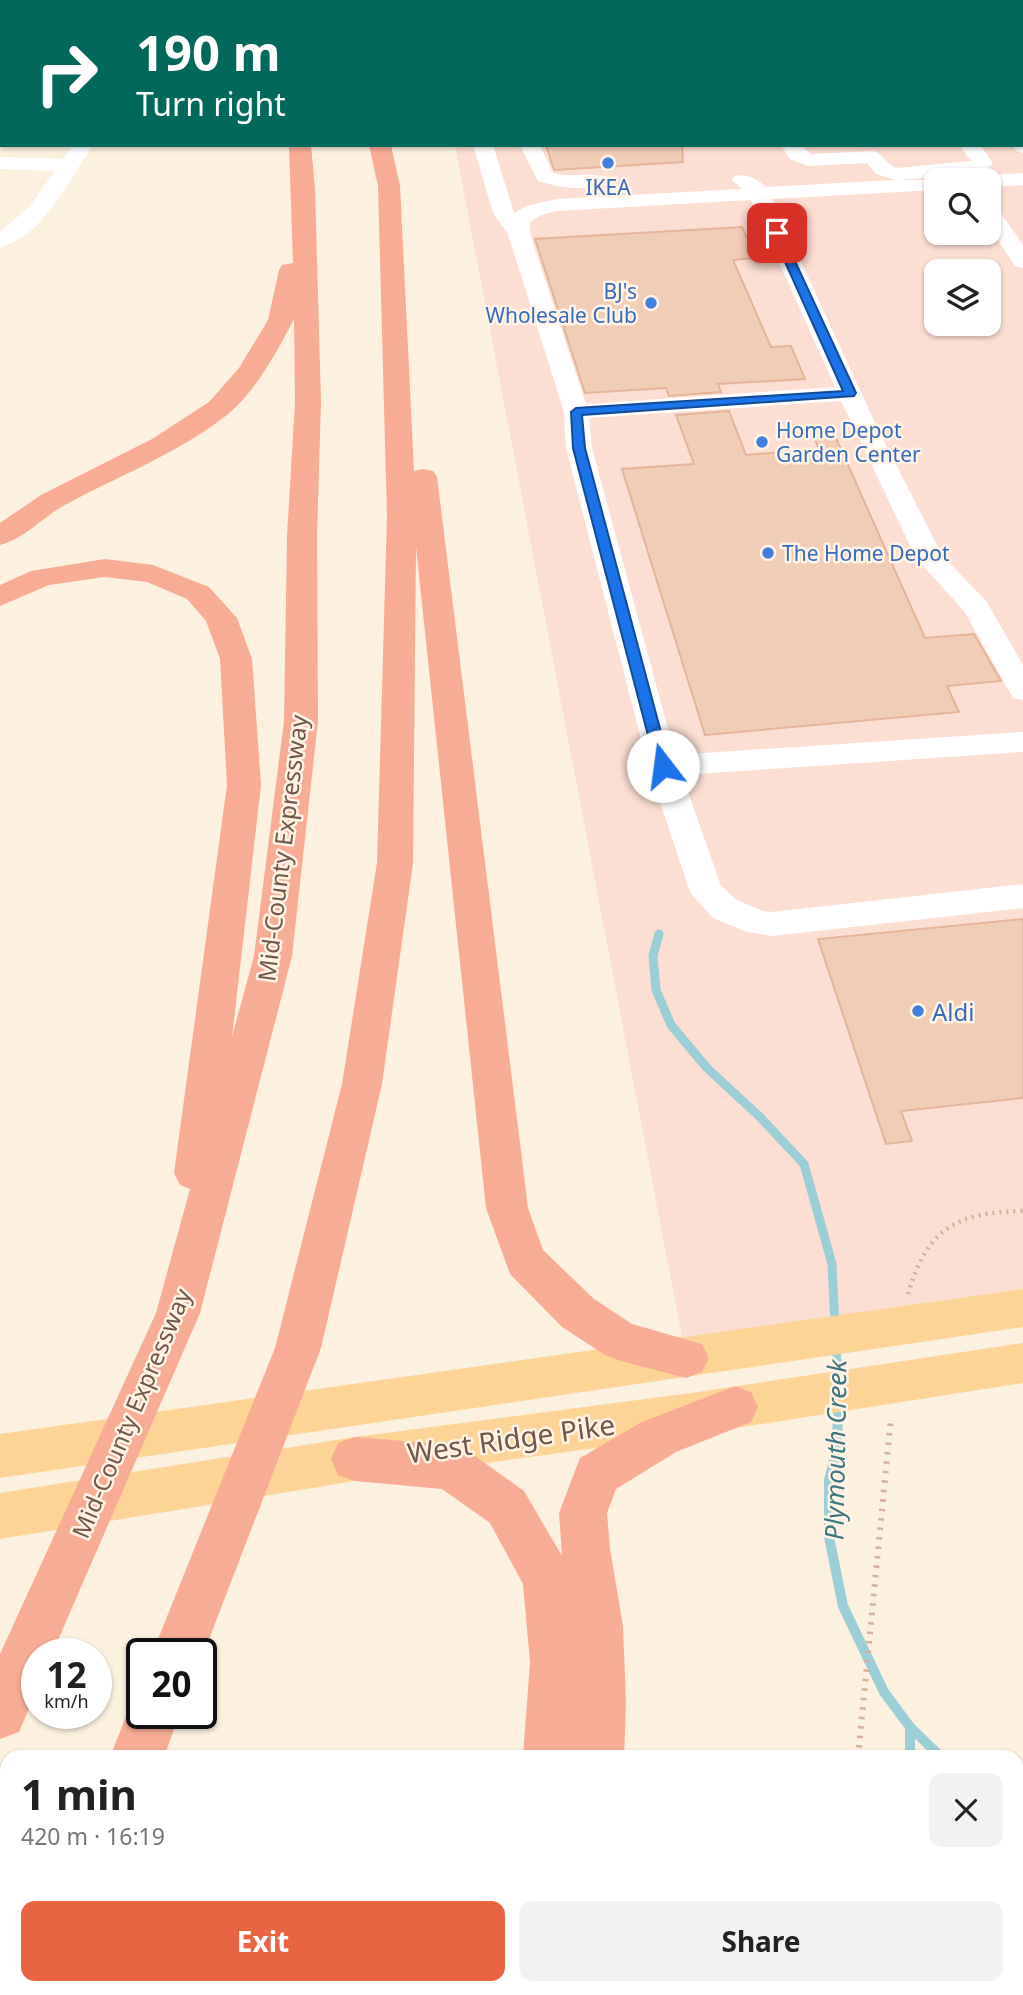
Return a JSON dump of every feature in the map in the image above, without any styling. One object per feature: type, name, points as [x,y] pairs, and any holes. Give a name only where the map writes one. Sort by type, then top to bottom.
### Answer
[{"type":"highway","name":"Mid-County Expressway","points":[[0,1713],[178,1313],[273,956],[301,721],[302,536],[308,402],[304,189],[300,147]]},
{"type":"highway","points":[[380,147],[389,186],[507,1208],[525,1261],[578,1313],[621,1341],[686,1358]]},
{"type":"highway","points":[[184,1638],[298,1348],[362,1084],[395,863],[402,516],[389,186]]},
{"type":"highway","points":[[0,536],[51,501],[162,445],[219,408],[250,372],[281,320],[304,189]]},
{"type":"highway","points":[[0,597],[43,577],[105,568],[153,574],[198,593],[221,618],[236,659],[244,785],[178,1313]]},
{"type":"highway","points":[[597,1750],[600,1703],[598,1626],[585,1549],[583,1513],[597,1474],[659,1437],[706,1415]]},
{"type":"highway","points":[[355,1459],[451,1467],[507,1507],[547,1579],[556,1662],[550,1750]]},
{"type":"highway","points":[[140,1750],[148,1729]]},
{"type":"highway","points":[[149,1750],[156,1729]]},
{"type":"main road","points":[[0,1456],[420,1393],[686,1358],[1023,1308]]},
{"type":"main road","name":"West Ridge Pike","points":[[0,1516],[355,1459],[706,1415],[1023,1363]]},
{"type":"street","points":[[0,241],[21,229],[42,208],[81,147]]},
{"type":"street","points":[[484,147],[504,213],[519,234]]},
{"type":"street","points":[[531,147],[542,175],[549,179],[565,183],[617,180]]},
{"type":"street","points":[[793,147],[801,158],[814,160],[860,181],[924,199]]},
{"type":"street","points":[[860,181],[873,157],[883,170],[896,174],[978,167],[983,163],[971,147]]},
{"type":"street","points":[[0,163],[68,164]]},
{"type":"street","points":[[721,175],[749,184],[763,203],[850,393],[930,558],[976,607],[1016,663]]},
{"type":"street","points":[[1001,180],[1023,179]]},
{"type":"street","points":[[924,184],[860,181],[763,203],[556,205],[523,216],[517,225],[576,412],[579,448],[663,766],[707,892],[725,909],[749,919],[772,924],[1023,896]]},
{"type":"street","points":[[1001,228],[1023,261]]},
{"type":"street","points":[[576,412],[850,393]]},
{"type":"street","points":[[663,766],[1023,742]]},
{"type":"path","points":[[907,1298],[918,1263],[931,1242],[962,1220],[982,1214],[1023,1211]]},
{"type":"path","points":[[859,1750],[870,1611],[892,1405]]},
{"type":"shaded area","points":[[455,147],[1023,147],[1023,1308],[686,1358]]},
{"type":"building","name":"IKEA","points":[[547,147],[682,147],[683,162],[554,170]]},
{"type":"building","name":"BJ's Wholesale Club","points":[[742,227],[756,258],[733,260],[771,347],[791,346],[805,379],[718,384],[721,392],[669,396],[666,388],[585,393],[535,239]]},
{"type":"building","name":"The Home Depot","points":[[729,411],[746,455],[819,449],[811,430],[832,429],[925,638],[974,634],[1001,681],[947,686],[959,712],[705,735],[622,469],[694,464],[676,415]]},
{"type":"building","name":"Aldi","points":[[1023,919],[1023,1098],[901,1111],[912,1141],[886,1144],[818,939]]},
{"type":"waterway","name":"Plymouth Creek","points":[[659,934],[653,956],[656,990],[671,1025],[707,1068],[760,1117],[804,1164],[832,1264],[835,1326]]},
{"type":"waterway","name":"Plymouth Creek","points":[[836,1346],[838,1381]]},
{"type":"waterway","name":"Plymouth Creek","points":[[839,1401],[836,1454],[829,1480],[829,1537],[843,1606],[884,1692],[910,1727]]},
{"type":"waterway","points":[[910,1727],[934,1750]]},
{"type":"waterway","name":"Plymouth Creek","points":[[910,1727],[910,1750]]},
{"type":"place","name":"IKEA","points":[[608,163]]},
{"type":"place","name":"BJ's Wholesale Club","points":[[651,303]]},
{"type":"place","name":"Home Depot Garden Center","points":[[762,442]]},
{"type":"place","name":"The Home Depot","points":[[768,553]]},
{"type":"place","name":"Aldi","points":[[918,1011]]},
{"type":"route","points":[[663,766],[579,448],[576,412],[850,393],[777,233]]}]
